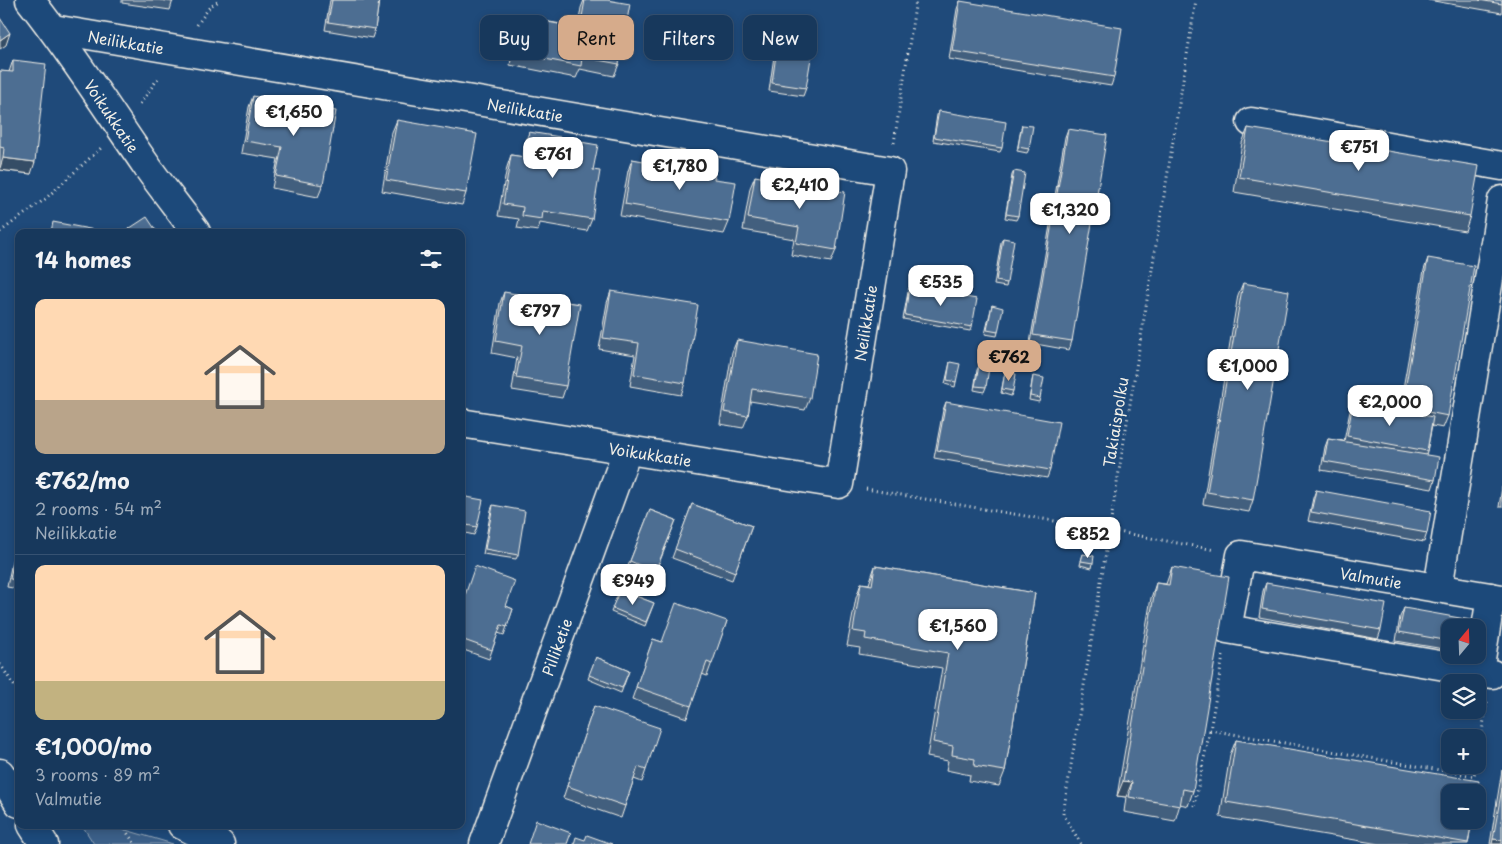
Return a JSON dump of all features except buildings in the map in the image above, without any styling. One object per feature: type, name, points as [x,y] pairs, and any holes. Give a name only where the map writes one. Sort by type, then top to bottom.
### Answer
[{"type":"street","name":"Voikukkatie","points":[[30,0],[53,29],[147,166],[194,229]]},
{"type":"street","name":"Neilikkatie","points":[[53,29],[890,171],[839,484]]},
{"type":"street","points":[[1251,122],[1502,166]]},
{"type":"street","points":[[1438,588],[1502,200]]},
{"type":"street","name":"Voikukkatie","points":[[465,424],[839,484]]},
{"type":"street","name":"Pilliketie","points":[[484,844],[627,450]]},
{"type":"street","points":[[1241,555],[1227,628],[1485,672],[1497,598]]},
{"type":"street","name":"Valmutie","points":[[1241,555],[1497,598]]},
{"type":"street","points":[[0,773],[15,797]]},
{"type":"street","points":[[35,829],[44,844]]},
{"type":"street","points":[[190,829],[220,844]]},
{"type":"path","points":[[890,171],[916,0]]},
{"type":"path","name":"Takiaispolku","points":[[1081,844],[1063,814],[1196,0]]},
{"type":"path","points":[[0,232],[45,199]]},
{"type":"path","points":[[839,484],[1241,555]]},
{"type":"path","points":[[1194,806],[1210,730],[1227,628]]},
{"type":"path","points":[[0,664],[15,687]]},
{"type":"path","points":[[1480,729],[1485,672]]},
{"type":"path","points":[[1210,730],[1441,770]]},
{"type":"path","points":[[1463,774],[1474,776],[1474,774]]},
{"type":"path","points":[[125,829],[135,844]]},
{"type":"shaded area","points":[[85,829],[122,829],[173,844],[94,844]]}]
